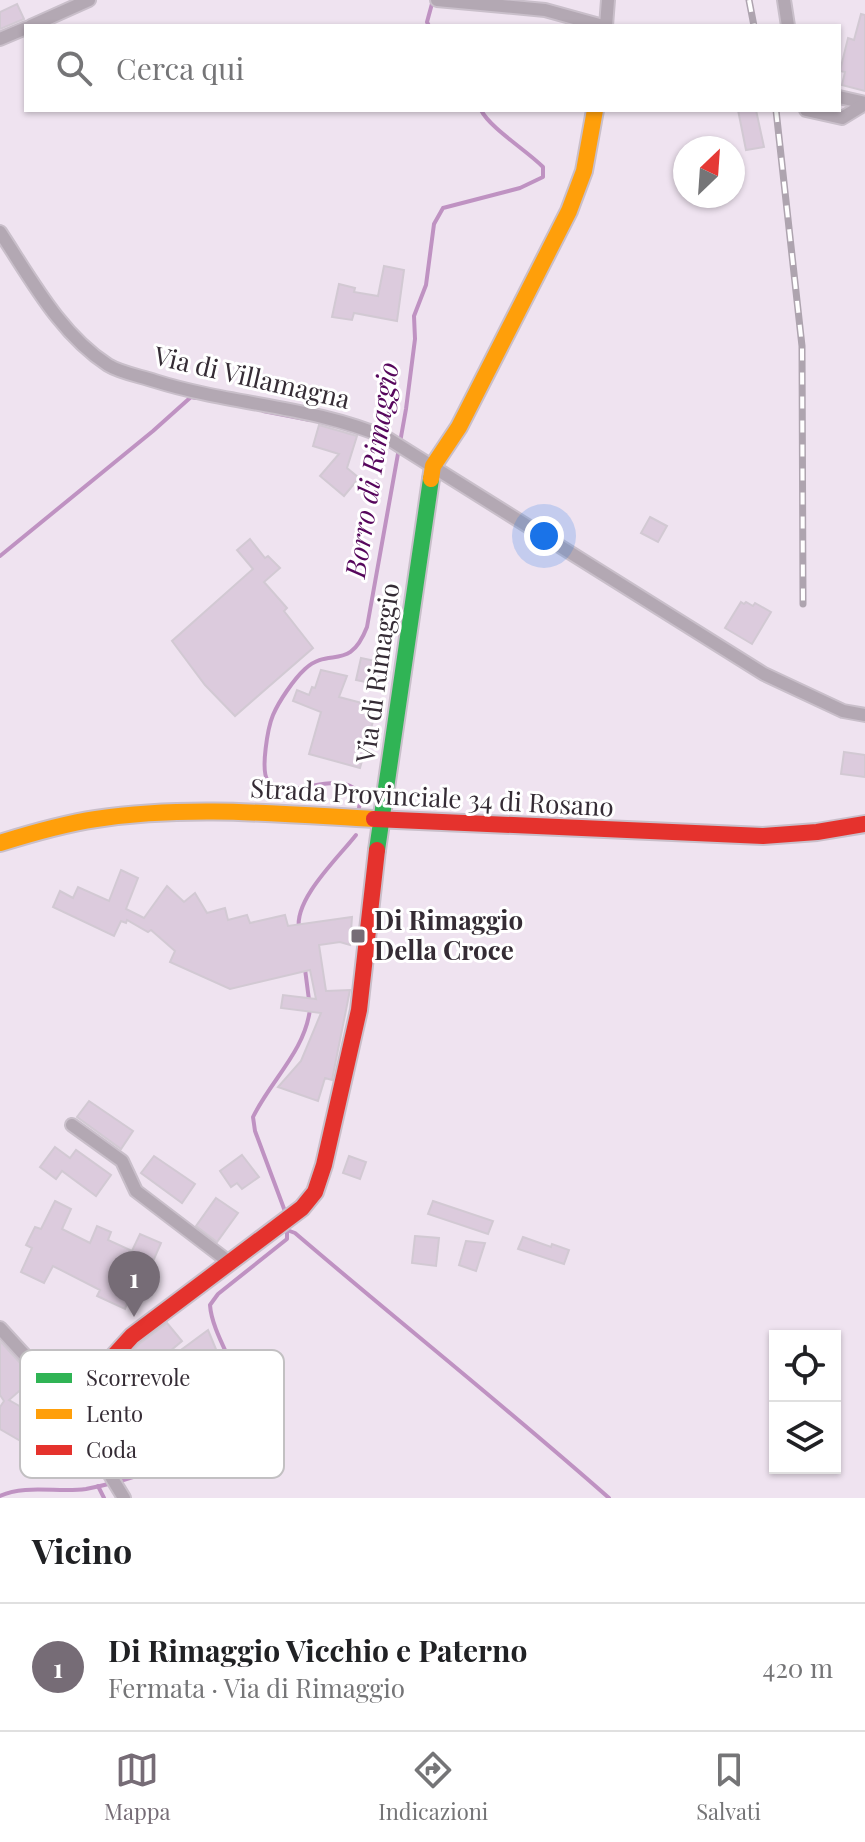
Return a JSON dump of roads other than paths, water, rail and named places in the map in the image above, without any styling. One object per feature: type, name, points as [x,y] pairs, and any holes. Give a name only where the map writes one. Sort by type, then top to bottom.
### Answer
[{"type":"street","points":[[36,24],[89,0]]},
{"type":"street","points":[[437,0],[545,10],[597,24]]},
{"type":"street","points":[[604,24],[608,0]]},
{"type":"street","points":[[784,0],[788,24]]},
{"type":"street","points":[[0,39],[24,29]]},
{"type":"street","points":[[841,98],[865,104]]},
{"type":"street","points":[[815,112],[842,118],[865,104]]},
{"type":"street","name":"Via di Rimaggio","points":[[119,1350],[132,1336],[302,1208],[315,1192],[346,1078],[359,1010],[376,819],[433,466],[459,427],[569,211],[584,171],[595,112]]},
{"type":"street","name":"Via di Villamagna","points":[[0,232],[50,309],[111,367],[175,387],[358,425],[387,438],[764,674],[843,711],[865,715]]},
{"type":"street","name":"Strada Provinciale 34 di Rosano","points":[[0,843],[74,823],[144,813],[211,810],[763,836],[865,824]]},
{"type":"street","points":[[72,1125],[122,1161],[136,1191],[229,1262]]},
{"type":"street","points":[[0,1328],[20,1350]]},
{"type":"street","points":[[113,1478],[124,1497]]},
{"type":"waterway","name":"Borro di Rimaggio","points":[[428,24],[433,0]]},
{"type":"waterway","name":"Borro di Rimaggio","points":[[359,808],[361,794],[351,786],[326,783],[287,789],[268,781],[265,768],[267,739],[276,709],[301,673],[314,662],[339,657],[353,650],[367,627],[406,409],[415,339],[414,316],[426,285],[434,224],[443,208],[520,188],[543,177],[543,167],[482,112]]},
{"type":"waterway","points":[[0,556],[191,397],[196,398]]},
{"type":"waterway","points":[[263,411],[310,420]]},
{"type":"waterway","name":"Borro di Rimaggio","points":[[299,929],[299,917],[310,892],[356,835]]},
{"type":"waterway","name":"Borro di Rimaggio","points":[[305,969],[309,1000]]},
{"type":"waterway","name":"Borro di Rimaggio","points":[[286,1214],[255,1131],[253,1117],[295,1052],[310,1009]]},
{"type":"waterway","name":"Borro di Rimaggio","points":[[226,1350],[210,1305],[218,1294],[287,1239],[287,1227]]},
{"type":"waterway","points":[[287,1230],[295,1233],[609,1498]]},
{"type":"waterway","name":"Borro di Rimaggio","points":[[0,1496],[20,1490],[86,1489],[129,1478]]},
{"type":"waterway","points":[[98,1486],[104,1498]]},
{"type":"railway","points":[[749,0],[754,24]]},
{"type":"railway","points":[[776,112],[802,346],[803,604]]},
{"type":"place","name":"Di Rimaggio Della Croce","points":[[358,936]]},
{"type":"place","name":"Di Rimaggio Vicchio e Paterno","points":[[134,1317]]}]
